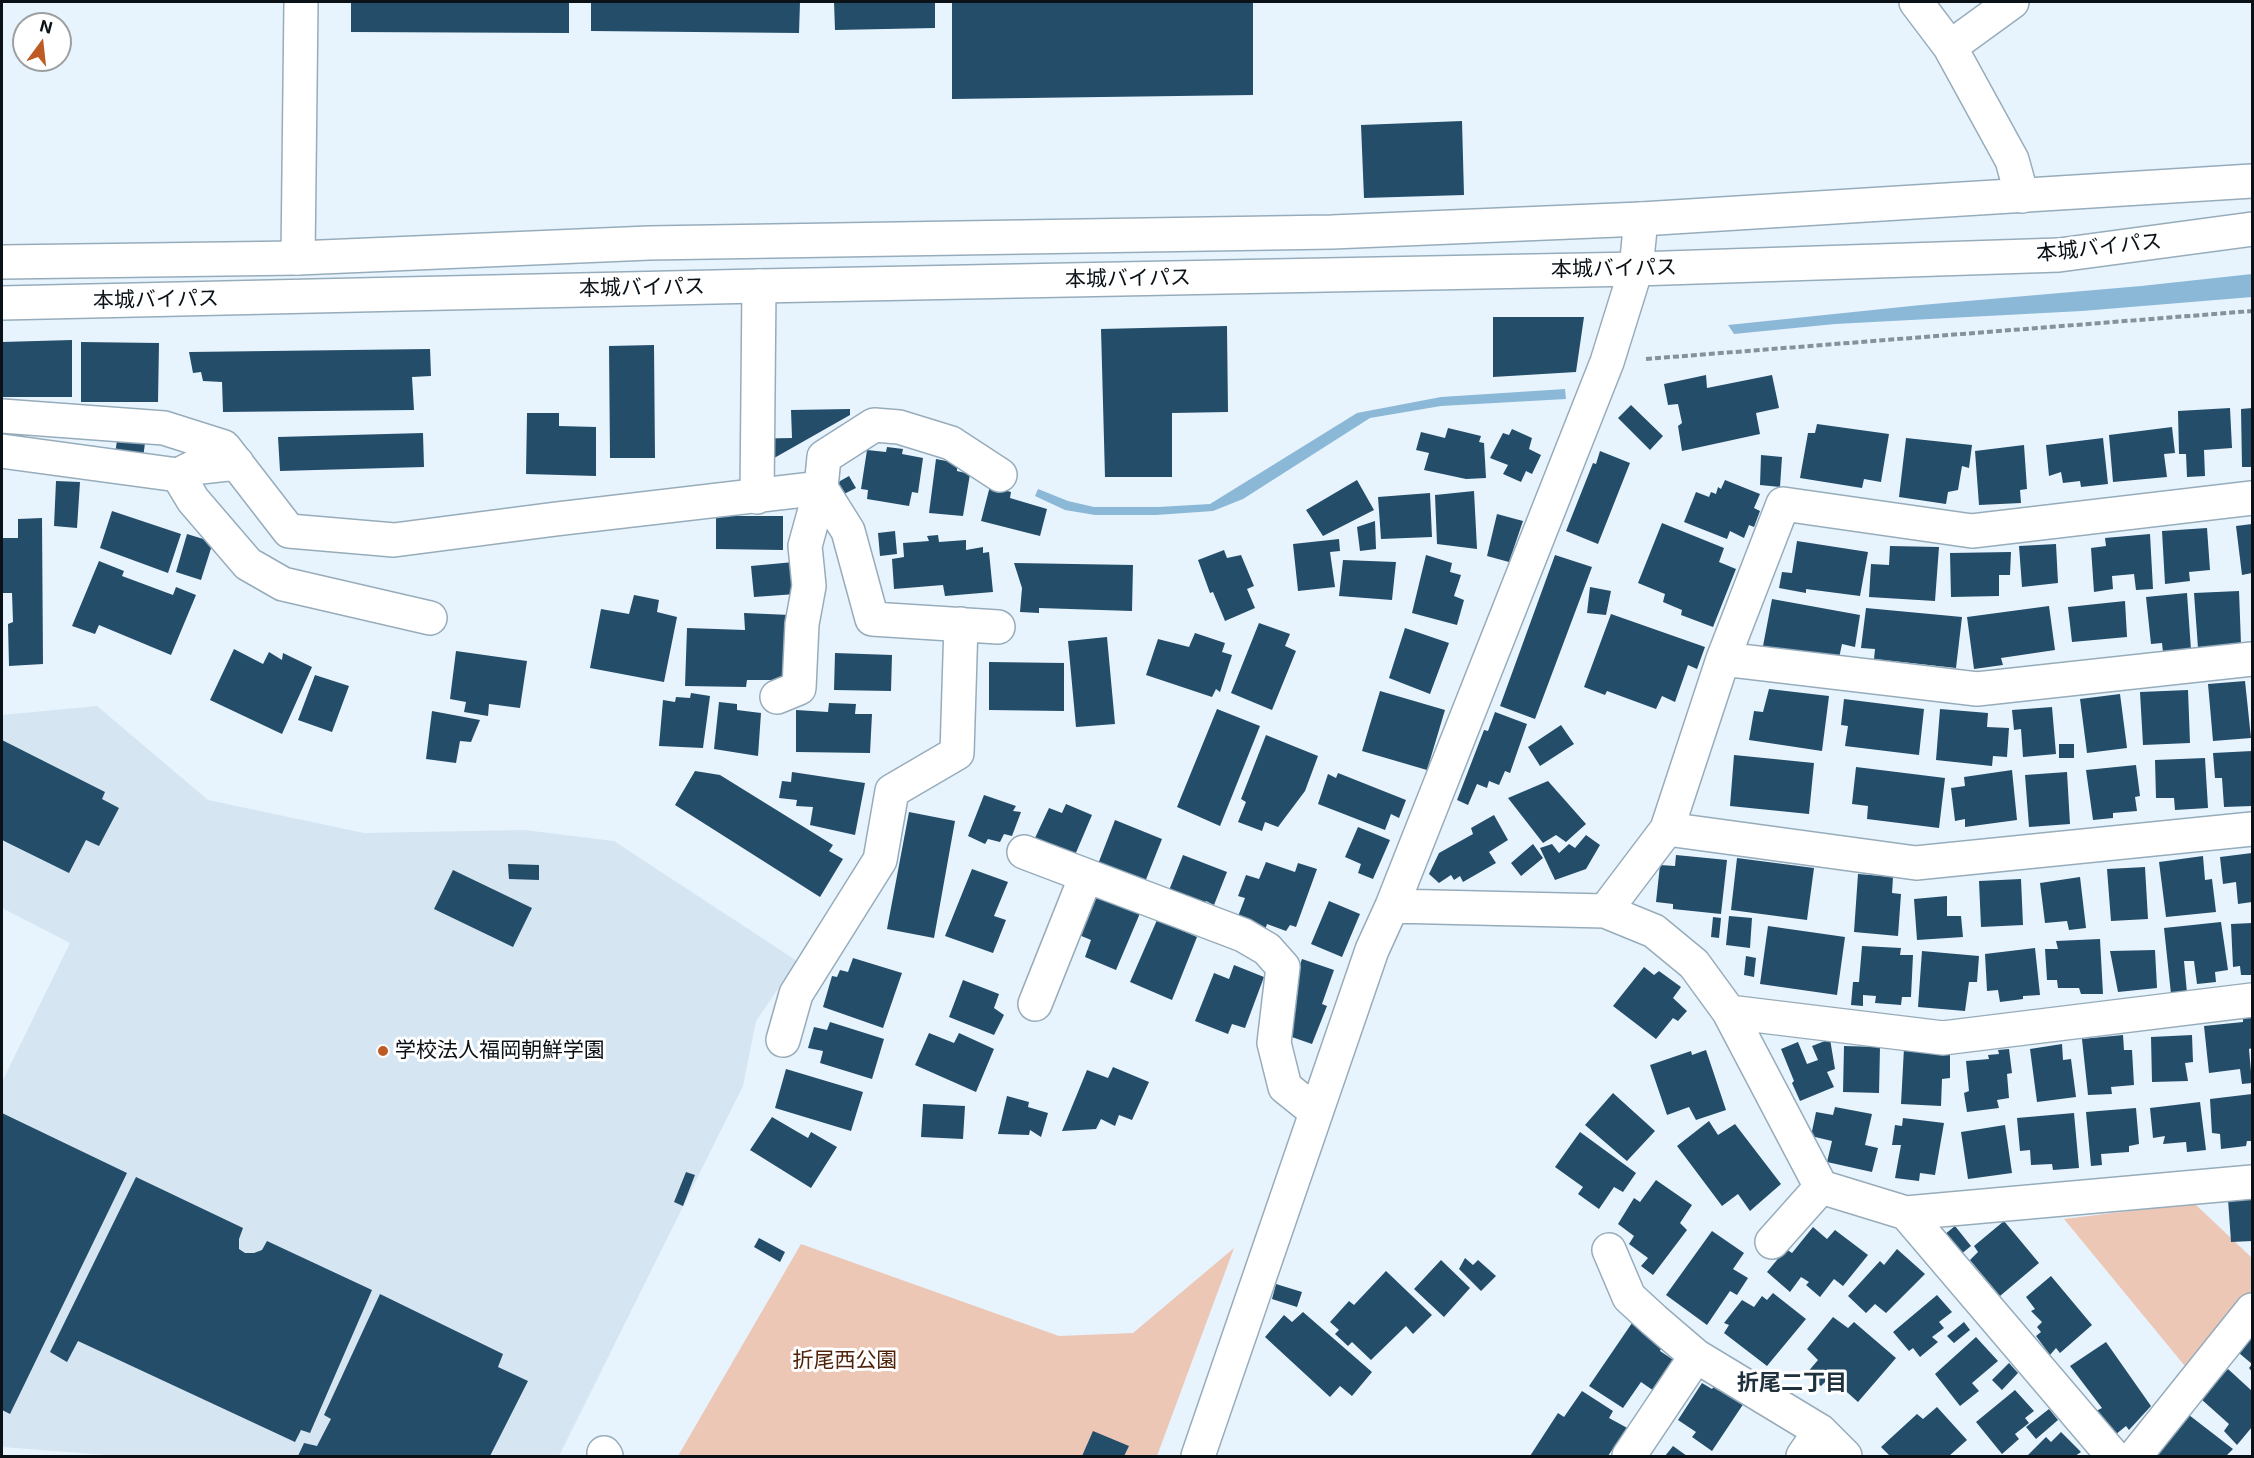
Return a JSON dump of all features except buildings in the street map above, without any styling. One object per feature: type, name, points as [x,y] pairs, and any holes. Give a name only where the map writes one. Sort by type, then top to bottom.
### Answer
[{"type":"main road","points":[[298,258],[301,2]]},
{"type":"main road","points":[[1916,2],[1950,47],[2013,160],[2022,196]]},
{"type":"main road","points":[[1950,47],[2012,2]]},
{"type":"main road","name":"本城バイパス","points":[[2,262],[298,258],[649,243],[1332,232],[1641,219],[2253,181]]},
{"type":"main road","points":[[1198,1456],[1372,950],[1392,906],[1607,362],[1636,269],[1641,219]]},
{"type":"main road","name":"本城バイパス","points":[[2,303],[1636,269],[2059,255],[2253,229]]},
{"type":"main road","points":[[758,497],[759,286]]},
{"type":"main road","points":[[2,416],[164,428],[224,447],[289,531],[394,540],[821,488]]},
{"type":"main road","points":[[777,697],[799,688],[802,624],[809,586],[805,546],[821,488],[824,457],[874,425],[899,427],[951,443],[1000,475]]},
{"type":"main road","points":[[2,451],[178,476],[192,468],[237,463]]},
{"type":"main road","points":[[178,476],[193,500],[248,564],[283,584],[430,618]]},
{"type":"main road","points":[[821,488],[848,531],[872,619],[998,627]]},
{"type":"main road","points":[[1605,911],[1667,829],[1723,658],[1783,504],[1972,531],[2253,498]]},
{"type":"main road","points":[[783,1040],[796,994],[880,861],[892,791],[957,753],[961,624]]},
{"type":"main road","points":[[1723,658],[1977,689],[2253,659]]},
{"type":"main road","points":[[1667,829],[1916,863],[2253,829]]},
{"type":"main road","points":[[1024,852],[1243,935],[1267,949],[1283,967],[1274,1043],[1285,1087],[1316,1112]]},
{"type":"main road","points":[[1035,1004],[1086,876]]},
{"type":"main road","points":[[1392,906],[1605,911],[1654,931],[1694,964],[1729,1012],[1821,1186],[1906,1213],[2253,1182]]},
{"type":"main road","points":[[1729,1012],[1942,1038],[2253,1000]]},
{"type":"main road","points":[[1772,1242],[1821,1186]]},
{"type":"main road","points":[[1906,1213],[2113,1456]]},
{"type":"main road","points":[[1609,1250],[1629,1297],[1696,1356],[1812,1444],[1845,1456]]},
{"type":"main road","points":[[2135,1456],[2253,1310]]},
{"type":"main road","points":[[1629,1456],[1696,1356]]},
{"type":"path","points":[[1607,362],[2253,311]]},
{"type":"shaded area","name":"学校法人福岡朝鮮学園","points":[[97,706],[208,800],[364,833],[524,830],[614,841],[797,961],[756,1021],[743,1086],[559,1456],[119,1456],[2,1447],[2,1082],[70,943],[2,908],[2,715]]},
{"type":"green space","points":[[2194,1203],[2252,1258],[2252,1320],[2198,1382],[2064,1219]]},
{"type":"green space","name":"折尾西公園","points":[[801,1244],[1059,1336],[1133,1333],[1234,1248],[1157,1456],[678,1456]]},
{"type":"water","points":[[2252,274],[2252,297],[2082,311],[1835,324],[1734,334],[1728,325],[1921,305]]},
{"type":"water","points":[[1565,389],[1566,399],[1441,406],[1370,418],[1243,499],[1213,511],[1156,515],[1095,515],[1065,510],[1035,496],[1038,489],[1068,501],[1094,507],[1210,504],[1357,413],[1441,397]]},
{"type":"place","name":"学校法人福岡朝鮮学園","points":[[383,1051]]},
{"type":"district","name":"折尾二丁目","points":[[1792,1383]]}]
